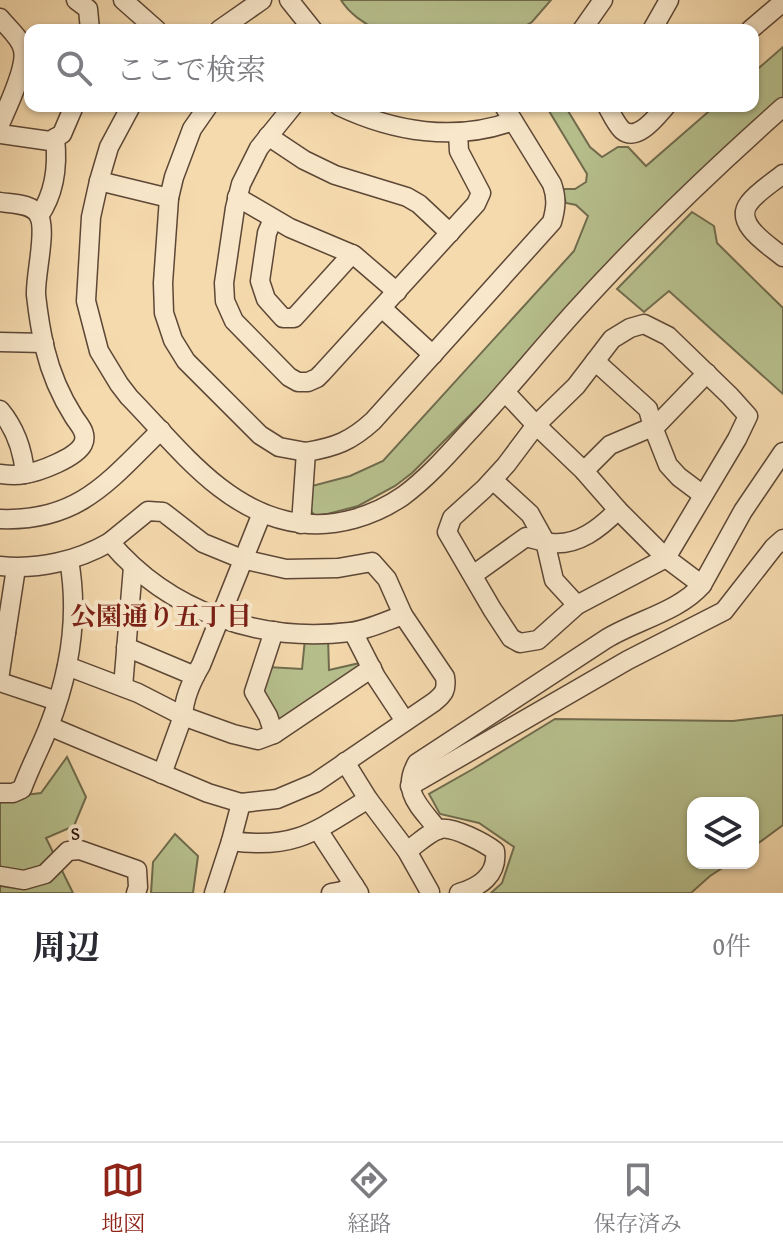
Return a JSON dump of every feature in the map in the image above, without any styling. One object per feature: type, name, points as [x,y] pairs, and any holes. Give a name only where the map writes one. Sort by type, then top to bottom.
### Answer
[{"type":"street","points":[[123,0],[150,24]]},
{"type":"street","points":[[228,24],[262,0]]},
{"type":"street","points":[[289,0],[304,24]]},
{"type":"street","points":[[586,24],[603,0]]},
{"type":"street","points":[[655,24],[669,0]]},
{"type":"street","points":[[757,24],[783,2]]},
{"type":"street","points":[[88,3],[90,24]]},
{"type":"street","points":[[0,124],[20,76],[23,50],[4,31]]},
{"type":"street","points":[[128,112],[109,147],[91,217],[86,301],[99,351],[119,384],[213,483],[236,500],[262,513],[301,524],[341,522],[374,513],[403,495],[438,466],[643,239],[720,163],[783,107]]},
{"type":"street","points":[[0,134],[50,141],[62,134],[71,112]]},
{"type":"street","points":[[204,112],[192,129],[169,198],[164,313],[173,340],[186,361],[260,435],[279,447],[306,452],[343,443],[373,421],[552,222],[556,210],[552,184],[508,114],[458,133],[396,127],[353,112]]},
{"type":"street","points":[[288,112],[252,160],[237,197],[224,283],[226,306],[234,321],[289,377],[298,382],[317,378],[476,204],[481,193],[459,151],[458,133]]},
{"type":"street","points":[[611,112],[621,129],[630,134],[638,132],[660,112]]},
{"type":"street","points":[[268,136],[304,160],[335,175],[407,197],[450,233]]},
{"type":"street","points":[[39,216],[48,204],[54,179],[55,138]]},
{"type":"street","points":[[783,174],[750,201],[745,210],[747,223],[752,230],[783,257]]},
{"type":"street","points":[[99,181],[169,198]]},
{"type":"street","points":[[237,197],[301,233],[352,254],[397,292]]},
{"type":"street","points":[[0,202],[31,208],[39,216],[41,231],[36,293],[44,343],[53,378],[84,432],[84,442],[63,460],[25,474],[0,474]]},
{"type":"street","points":[[273,219],[267,233],[260,281],[266,299],[283,318],[294,318],[352,254]]},
{"type":"street","points":[[382,308],[433,355]]},
{"type":"street","points":[[644,324],[668,336],[707,373],[748,416],[666,558],[577,605],[538,640],[520,643],[511,638],[447,532],[452,518],[493,480],[536,425],[576,386],[612,339],[630,328],[644,324]]},
{"type":"street","points":[[0,342],[44,343]]},
{"type":"street","points":[[595,361],[648,409],[668,465],[703,495]]},
{"type":"street","points":[[584,471],[610,445],[653,427],[707,373]]},
{"type":"street","points":[[506,393],[666,558],[702,585]]},
{"type":"street","points":[[0,410],[9,421],[20,447],[25,474]]},
{"type":"street","points":[[0,519],[34,518],[79,503],[109,481],[161,430]]},
{"type":"street","points":[[301,524],[306,452]]},
{"type":"street","points":[[438,830],[413,797],[411,774],[417,763],[606,639],[693,595],[702,585],[743,511],[783,452]]},
{"type":"street","points":[[493,480],[530,514],[545,541],[554,580],[577,605]]},
{"type":"street","points":[[473,575],[526,537],[553,543],[574,540],[599,528],[618,510]]},
{"type":"street","points":[[0,673],[8,567],[69,560],[110,542],[148,511],[163,512],[203,543],[242,559],[286,569],[338,568],[372,562],[387,579],[403,615],[445,677],[447,685],[445,693],[434,702],[315,783],[277,799],[241,803],[208,793],[49,726]]},
{"type":"street","points":[[162,774],[195,676],[262,513]]},
{"type":"street","points":[[410,786],[628,660],[724,611],[783,539]]},
{"type":"street","points":[[110,542],[154,585],[220,619],[301,634],[353,632],[403,615]]},
{"type":"street","points":[[0,793],[22,789],[57,701],[67,666],[74,615],[69,560]]},
{"type":"street","points":[[123,687],[133,567]]},
{"type":"street","points":[[274,631],[254,692],[274,734]]},
{"type":"street","points":[[353,632],[405,721]]},
{"type":"street","points":[[126,647],[195,676]]},
{"type":"street","points":[[67,666],[123,687],[183,716],[258,740],[274,734],[372,668]]},
{"type":"street","points":[[0,682],[57,701]]},
{"type":"street","points":[[345,762],[407,851],[431,893]]},
{"type":"street","points":[[231,841],[291,841],[318,830],[368,799]]},
{"type":"street","points":[[214,893],[241,803]]},
{"type":"street","points":[[407,851],[438,830],[445,829],[487,844],[495,851],[496,861],[492,872],[475,888],[459,893]]},
{"type":"street","points":[[318,830],[356,889],[331,893]]},
{"type":"street","name":"s","points":[[0,876],[24,880],[45,874],[68,851],[80,850],[137,870],[136,893]]},
{"type":"green space","points":[[341,0],[551,0],[528,24],[366,24]]},
{"type":"green space","points":[[783,47],[783,103],[412,473],[358,506],[316,517],[309,509],[312,486],[350,476],[383,461],[574,251],[588,216],[576,205],[566,203],[561,189],[575,189],[586,182],[587,174],[550,112],[569,112],[590,147],[602,157],[618,147],[628,147],[646,166],[708,112],[759,112],[759,68]]},
{"type":"green space","points":[[692,212],[714,226],[717,243],[783,308],[783,394],[669,291],[644,312],[617,289]]},
{"type":"green space","points":[[328,638],[329,670],[360,663],[363,668],[282,723],[274,719],[259,693],[268,667],[302,669],[305,639]]},
{"type":"green space","points":[[783,715],[783,825],[759,843],[759,797],[687,797],[687,869],[721,869],[691,893],[491,893],[502,883],[514,847],[479,823],[440,814],[429,794],[555,719],[733,721]]},
{"type":"green space","points":[[67,757],[86,797],[74,826],[46,838],[73,893],[0,893],[0,798],[41,793]]},
{"type":"green space","points":[[175,834],[198,856],[193,893],[151,893],[153,862]]},
{"type":"district","name":"公園通り五丁目","points":[[161,615]]}]
